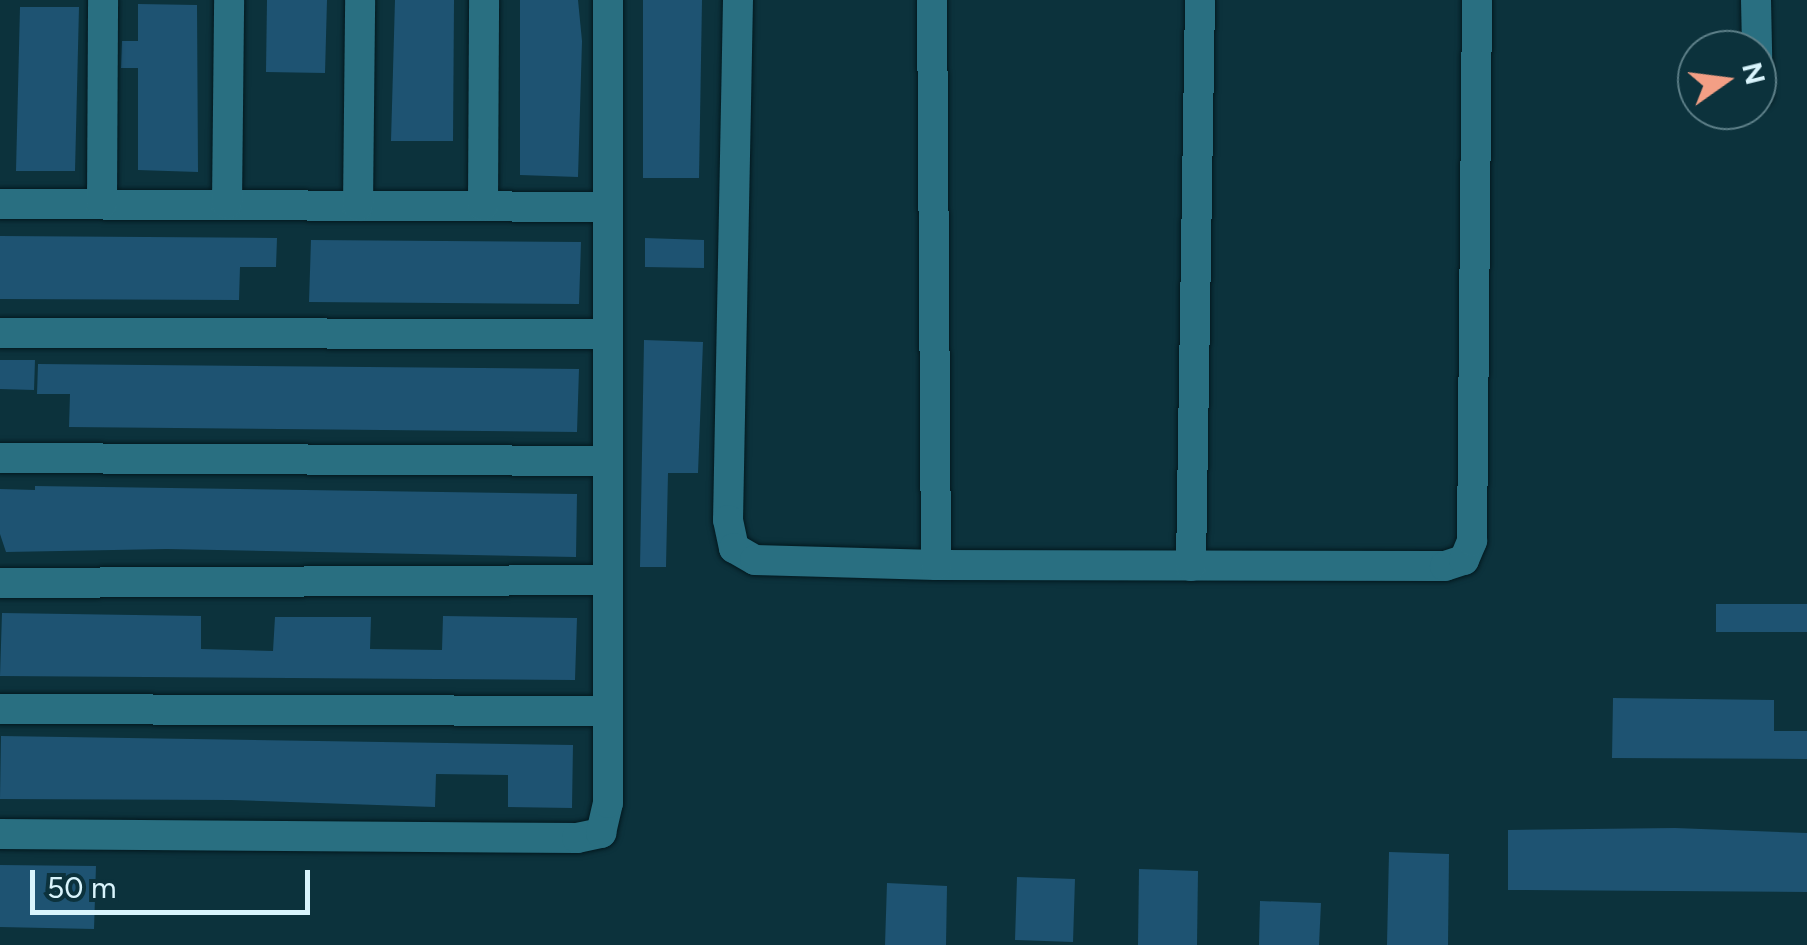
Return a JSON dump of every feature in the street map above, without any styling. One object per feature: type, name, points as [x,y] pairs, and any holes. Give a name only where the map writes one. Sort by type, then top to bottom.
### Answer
[{"type":"street","points":[[102,204],[103,0]]},
{"type":"street","points":[[228,204],[229,0]]},
{"type":"street","points":[[358,206],[360,0]]},
{"type":"street","points":[[482,206],[484,0]]},
{"type":"street","points":[[0,834],[576,838],[601,833],[608,804],[608,0]]},
{"type":"street","points":[[738,0],[728,520],[734,548],[755,560],[936,566],[1445,566],[1464,560],[1472,541],[1477,0]]},
{"type":"street","points":[[932,0],[936,566]]},
{"type":"street","points":[[1190,566],[1200,0]]},
{"type":"street","points":[[1756,0],[1757,30]]},
{"type":"street","points":[[0,204],[607,207]]},
{"type":"street","points":[[0,333],[607,334]]},
{"type":"street","points":[[0,458],[606,461]]},
{"type":"street","points":[[0,582],[606,580]]},
{"type":"street","points":[[0,709],[607,711]]},
{"type":"building","points":[[267,0],[327,0],[325,73],[266,72]]},
{"type":"building","points":[[395,0],[454,0],[453,141],[391,141]]},
{"type":"building","points":[[520,0],[578,0],[582,41],[578,177],[520,175]]},
{"type":"building","points":[[643,0],[702,0],[699,178],[643,178]]},
{"type":"building","points":[[138,4],[197,5],[198,172],[138,170],[138,68],[121,68],[122,41],[138,41]]},
{"type":"building","points":[[20,7],[79,7],[75,171],[16,171]]},
{"type":"building","points":[[0,236],[277,238],[276,267],[240,267],[239,300],[0,299]]},
{"type":"building","points":[[645,238],[704,240],[704,268],[645,267]]},
{"type":"building","points":[[311,240],[581,242],[579,304],[309,302]]},
{"type":"building","points":[[644,340],[703,342],[698,473],[668,473],[666,567],[640,567]]},
{"type":"building","points":[[0,360],[35,360],[34,390],[0,389]]},
{"type":"building","points":[[38,364],[579,369],[577,432],[69,427],[70,394],[37,394]]},
{"type":"building","points":[[35,486],[577,494],[576,557],[167,549],[6,552],[0,534],[0,489],[35,490]]},
{"type":"building","points":[[1716,604],[1807,604],[1807,632],[1716,632]]},
{"type":"building","points":[[2,613],[201,616],[201,649],[273,651],[275,617],[371,617],[370,649],[442,650],[443,616],[577,618],[575,680],[0,676]]},
{"type":"building","points":[[1613,698],[1774,700],[1774,731],[1807,731],[1807,759],[1612,758]]},
{"type":"building","points":[[1,736],[573,745],[572,808],[508,807],[508,775],[436,774],[435,807],[231,800],[0,799]]},
{"type":"building","points":[[1675,828],[1807,833],[1807,892],[1508,890],[1508,830]]},
{"type":"building","points":[[1389,852],[1449,854],[1448,945],[1387,945]]},
{"type":"building","points":[[0,865],[96,866],[94,929],[0,927]]},
{"type":"building","points":[[1139,869],[1198,871],[1197,945],[1138,945]]},
{"type":"building","points":[[1017,877],[1075,879],[1073,942],[1015,940]]},
{"type":"building","points":[[887,883],[947,886],[946,945],[885,945]]},
{"type":"building","points":[[1260,901],[1321,903],[1319,945],[1259,945]]}]
